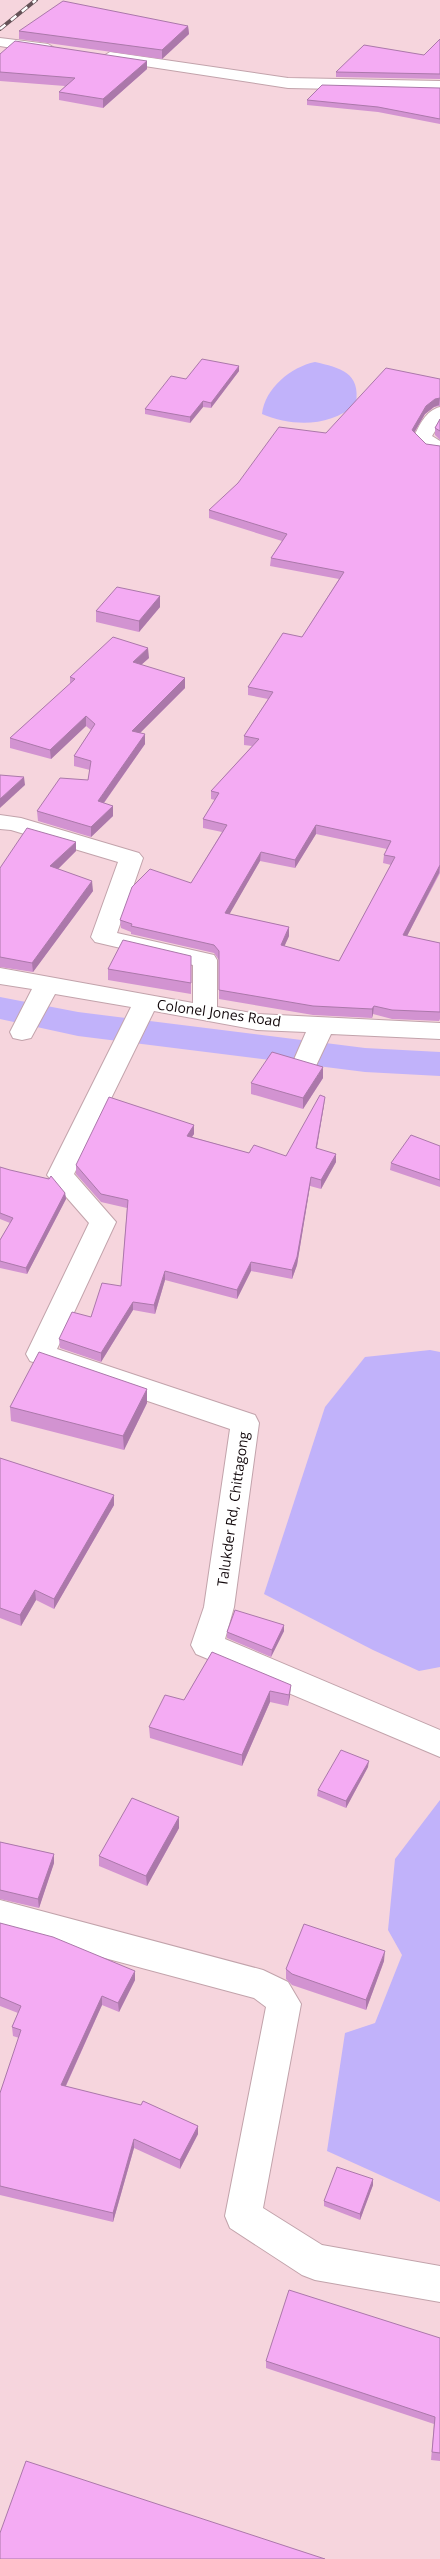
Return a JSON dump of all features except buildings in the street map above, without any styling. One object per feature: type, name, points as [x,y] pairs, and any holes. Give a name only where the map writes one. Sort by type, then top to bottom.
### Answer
[{"type":"street","points":[[0,42],[67,51]]},
{"type":"street","points":[[96,55],[288,84],[440,86]]},
{"type":"street","points":[[440,413],[432,420],[422,438],[434,446],[440,447]]},
{"type":"street","points":[[0,822],[13,823],[131,858],[103,937],[205,960],[205,1013]]},
{"type":"street","name":"Colonel Jones Road","points":[[0,976],[44,990],[143,1007],[205,1013],[257,1022],[440,1031]]},
{"type":"street","points":[[22,1032],[44,990]]},
{"type":"street","name":"Talukder Rd, Chittagong","points":[[143,1007],[60,1175],[103,1222],[40,1354],[245,1423],[219,1607],[207,1645],[440,1744]]},
{"type":"street","points":[[305,1064],[321,1026]]},
{"type":"street","points":[[0,1915],[264,1985],[276,1993],[284,2004],[243,2216],[315,2262],[440,2284]]},
{"type":"shaded area","points":[[315,362],[340,369],[352,378],[357,393],[356,404],[346,412],[323,421],[299,423],[262,414],[268,396],[281,380],[297,369]]},
{"type":"shaded area","points":[[430,1350],[440,1352],[440,1667],[419,1671],[373,1650],[264,1594],[325,1407],[365,1357]]},
{"type":"shaded area","points":[[440,1800],[440,2202],[327,2151],[345,2033],[375,2023],[402,1955],[388,1930],[395,1859]]},
{"type":"waterway","points":[[0,1008],[78,1024],[365,1060],[440,1064]]},
{"type":"railway","points":[[0,29],[36,0]]}]
